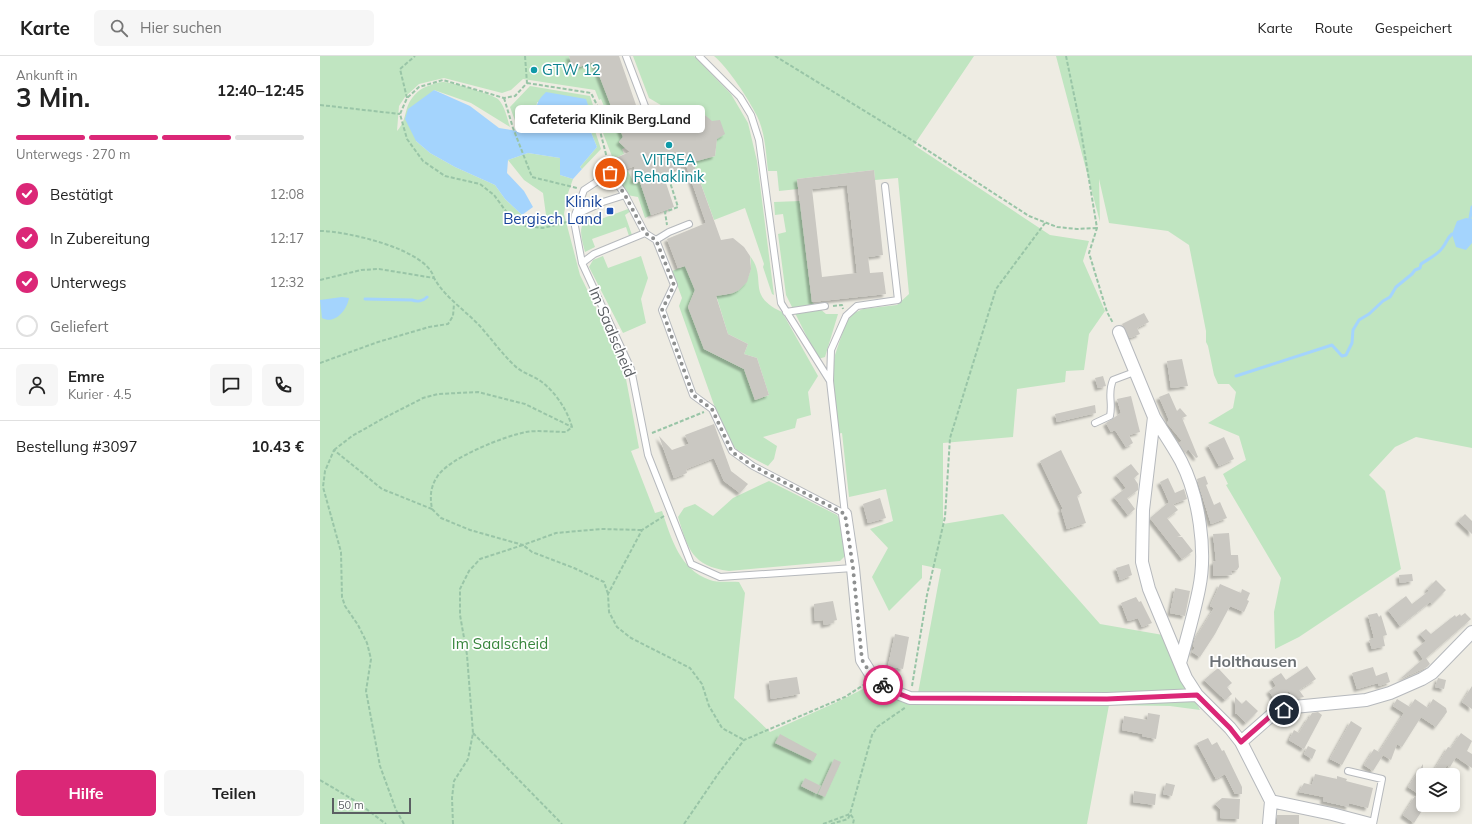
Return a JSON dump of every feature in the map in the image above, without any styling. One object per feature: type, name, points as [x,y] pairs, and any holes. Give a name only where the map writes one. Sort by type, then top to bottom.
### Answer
[{"type":"street","points":[[1119,332],[1137,372],[1154,417],[1181,462],[1189,481],[1199,516],[1202,556],[1200,588],[1180,662]]},
{"type":"street","points":[[1154,417],[1143,510],[1142,562],[1149,589],[1186,678],[1197,695],[1230,728],[1241,742],[1271,801],[1269,824]]},
{"type":"street","points":[[845,514],[853,568],[862,660],[874,679],[892,691],[910,698],[1107,699],[1197,695]]},
{"type":"street","points":[[1241,742],[1274,713],[1294,707],[1366,700],[1390,693],[1422,679],[1432,673],[1472,632]]},
{"type":"street","points":[[1271,801],[1372,824]]},
{"type":"lane","points":[[626,56],[651,122]]},
{"type":"lane","points":[[699,56],[740,97],[751,115],[759,140],[781,303],[830,381]]},
{"type":"lane","points":[[574,218],[584,190],[610,173],[625,195],[645,233],[656,240],[674,285],[662,310],[693,395],[712,409],[732,452],[753,466],[845,514]]},
{"type":"lane","points":[[845,514],[830,381],[831,350],[846,316],[857,306],[898,300],[885,186]]},
{"type":"lane","points":[[574,218],[603,202],[625,195]]},
{"type":"lane","name":"Im Saalscheid","points":[[574,218],[582,263],[631,369],[648,455],[691,564],[720,577],[853,568]]},
{"type":"lane","points":[[656,240],[669,232],[688,224]]},
{"type":"lane","points":[[582,263],[594,254],[645,233]]},
{"type":"lane","points":[[786,312],[825,306]]},
{"type":"lane","points":[[1095,423],[1110,416],[1111,410],[1109,389],[1113,380],[1137,372]]},
{"type":"lane","points":[[1348,771],[1382,779],[1372,824]]},
{"type":"path","points":[[407,98],[400,69],[415,56]]},
{"type":"path","points":[[525,56],[527,83],[515,96],[504,98],[443,80],[419,87],[407,98],[400,114],[407,139],[423,162],[445,176],[480,184],[494,195],[511,218],[526,226],[543,228],[574,218]]},
{"type":"path","points":[[775,56],[907,137],[1029,216],[1057,227],[1077,230],[1097,228]]},
{"type":"path","points":[[1066,56],[1079,119],[1097,228],[1089,253],[1107,312],[1119,332]]},
{"type":"path","points":[[527,83],[591,93],[600,111],[598,123],[610,173]]},
{"type":"path","points":[[504,98],[513,128],[532,177],[584,190]]},
{"type":"path","points":[[320,105],[400,114]]},
{"type":"path","points":[[667,173],[678,207],[665,212],[669,232]]},
{"type":"path","points":[[831,824],[848,819],[872,735],[877,727],[907,706],[910,698],[927,595],[945,517],[950,438],[996,289],[1045,222]]},
{"type":"path","points":[[320,231],[373,240],[400,249],[429,268],[440,288],[454,304],[470,316],[516,367],[540,381],[559,400],[569,415],[572,427]]},
{"type":"path","points":[[320,280],[361,270],[380,269],[434,278]]},
{"type":"path","points":[[320,364],[378,342],[428,327],[448,324],[453,316],[454,304]]},
{"type":"path","points":[[404,824],[396,810],[380,766],[366,691],[371,659],[367,643],[358,625],[344,606],[342,597],[341,552],[323,487],[325,470],[334,450],[352,436],[423,398],[438,394],[478,392],[525,404],[572,427]]},
{"type":"path","points":[[645,437],[694,416]]},
{"type":"path","points":[[432,509],[430,492],[437,476],[452,462],[486,446],[527,432],[566,432],[572,427]]},
{"type":"path","points":[[334,450],[382,489],[432,509],[441,518],[470,530],[523,545],[532,552],[574,568],[604,582],[608,594],[609,612],[617,627],[631,638],[690,668],[702,684],[709,706],[722,728],[744,740]]},
{"type":"path","points":[[608,594],[642,530],[670,512]]},
{"type":"path","points":[[453,824],[452,798],[454,781],[468,759],[473,733],[467,655],[460,614],[460,589],[469,571],[480,559],[556,534],[601,529],[642,530]]},
{"type":"path","points":[[684,824],[718,774],[744,740],[845,697],[874,679]]},
{"type":"path","points":[[473,733],[562,824]]},
{"type":"path","points":[[320,780],[357,802],[386,824]]},
{"type":"path","points":[[823,824],[850,814]]},
{"type":"path","points":[[850,814],[854,819],[853,824]]},
{"type":"green space","name":"Im Saalscheid","points":[[320,56],[569,56],[574,69],[594,62],[623,137],[619,142],[625,148],[622,149],[624,154],[613,159],[603,133],[608,126],[603,113],[606,111],[595,90],[523,79],[511,90],[502,93],[444,78],[419,84],[405,97],[399,106],[397,131],[401,126],[410,101],[414,95],[427,86],[447,82],[495,97],[504,109],[510,127],[471,103],[434,90],[416,141],[430,153],[455,167],[495,185],[505,199],[522,215],[533,221],[546,215],[543,193],[524,180],[508,160],[528,153],[560,158],[560,175],[573,179],[567,196],[564,214],[580,275],[623,363],[639,448],[631,451],[655,513],[662,511],[673,542],[684,561],[691,569],[710,580],[739,582],[745,593],[734,698],[770,732],[869,686],[916,704],[941,569],[922,565],[922,578],[889,611],[872,577],[888,548],[870,529],[893,521],[886,489],[849,497],[842,433],[837,434],[831,381],[835,355],[846,322],[854,313],[863,309],[897,305],[909,294],[898,178],[875,180],[874,170],[797,179],[798,189],[779,191],[777,171],[768,171],[766,150],[760,122],[738,84],[726,68],[714,56],[974,56],[914,145],[1050,235],[1089,241],[1083,261],[1105,311],[1089,334],[1084,370],[1066,371],[1065,382],[1017,389],[1013,437],[943,443],[943,524],[1003,514],[1100,624],[1163,635],[1200,710],[1170,706],[1109,705],[1087,824],[320,824]]},
{"type":"green space","points":[[633,56],[694,56],[731,94],[748,123],[757,161],[774,295],[772,294],[763,267],[764,264],[745,208],[714,220],[693,162],[715,156],[716,135],[713,125],[699,110],[681,117],[649,98]]},
{"type":"green space","points":[[1056,56],[1472,56],[1472,448],[1416,437],[1395,447],[1369,475],[1385,491],[1401,569],[1299,637],[1275,649],[1274,612],[1281,578],[1226,485],[1228,484],[1223,474],[1246,460],[1239,436],[1208,423],[1233,408],[1236,392],[1229,384],[1218,384],[1214,375],[1206,342],[1206,331],[1189,245],[1168,231],[1109,223],[1099,179],[1100,222]]},
{"type":"green space","points":[[530,86],[590,96],[595,111],[591,119],[601,149],[582,169],[580,167],[597,147],[586,120],[590,111],[537,102],[536,111],[517,126],[510,107]]},
{"type":"green space","points":[[628,171],[633,181],[640,182],[651,215],[645,218],[638,197],[627,195],[619,176]]},
{"type":"green space","points":[[800,201],[812,302],[826,314],[838,314],[825,357],[818,359],[786,295],[778,234],[786,232],[783,214],[775,215],[774,202]]},
{"type":"green space","points":[[628,209],[631,211],[625,215],[632,235],[629,236],[626,227],[592,239],[595,247],[585,252],[581,228],[586,220],[598,214],[601,219]]},
{"type":"green space","points":[[603,256],[608,268],[641,256],[648,278],[641,299],[646,323],[623,333],[589,267],[593,260]]},
{"type":"green space","points":[[750,256],[755,264],[760,293],[771,306],[782,312],[818,376],[808,392],[811,415],[797,419],[795,428],[763,437],[777,446],[774,459],[768,466],[737,450],[729,440],[714,405],[679,306],[682,298],[672,271],[685,266],[695,290],[688,307],[704,349],[744,369],[755,400],[769,395],[757,358],[744,354],[748,344],[728,334],[716,295],[732,293],[744,285],[750,272]]},
{"type":"green space","points":[[769,481],[837,515],[842,524],[845,556],[840,561],[729,571],[717,569],[707,565],[693,554],[685,538],[678,517],[684,508],[695,504],[713,516],[733,498]]},
{"type":"water","points":[[434,90],[470,106],[499,128],[524,132],[539,119],[537,104],[546,92],[586,99],[590,111],[586,120],[597,147],[580,167],[582,169],[573,179],[560,175],[560,158],[528,153],[508,160],[507,173],[524,191],[533,207],[522,215],[505,199],[495,185],[455,167],[430,153],[416,141],[405,119],[408,109]]},
{"type":"water","points":[[1466,218],[1472,219],[1472,243],[1466,250],[1456,247],[1452,234],[1457,221]]},
{"type":"water","points":[[342,297],[349,298],[346,307],[340,315],[331,320],[322,318],[320,300]]},
{"type":"building","points":[[569,56],[619,56],[645,131],[699,110],[712,121],[720,120],[725,134],[717,139],[715,156],[693,162],[721,240],[733,238],[744,247],[750,256],[751,269],[747,282],[739,290],[733,293],[716,296],[728,334],[748,344],[744,354],[757,358],[769,395],[755,400],[744,369],[704,349],[688,307],[695,290],[685,266],[678,268],[667,239],[706,223],[686,165],[663,174],[674,207],[651,215],[640,182],[633,181],[635,166],[618,172],[613,159],[630,152],[619,142],[623,137],[594,62],[573,69]]},
{"type":"building","points":[[874,170],[883,255],[868,257],[870,273],[883,272],[886,294],[812,302],[797,179]],"holes":[[[847,185],[857,273],[822,277],[812,189]]]},
{"type":"building","points":[[1144,313],[1149,322],[1137,328],[1140,334],[1130,338],[1122,324]]},
{"type":"building","points":[[1182,359],[1188,386],[1171,388],[1167,361]]},
{"type":"building","points":[[1103,376],[1106,386],[1098,388],[1095,378]]},
{"type":"building","points":[[1169,393],[1177,411],[1180,408],[1187,416],[1182,418],[1198,457],[1196,458],[1188,449],[1185,453],[1179,443],[1182,441],[1167,423],[1169,420],[1159,397]]},
{"type":"building","points":[[1131,396],[1140,432],[1129,435],[1133,443],[1126,447],[1115,430],[1111,432],[1106,423],[1121,413],[1117,399]]},
{"type":"building","points":[[1095,405],[1096,413],[1057,422],[1055,414]]},
{"type":"building","points":[[714,424],[731,471],[748,484],[740,493],[724,481],[714,458],[686,469],[687,473],[674,478],[659,436],[672,450],[689,444],[685,435]]},
{"type":"building","points":[[1224,437],[1234,459],[1219,466],[1208,445]]},
{"type":"building","points":[[1061,450],[1082,493],[1077,496],[1086,523],[1067,529],[1061,509],[1063,509],[1040,461]]},
{"type":"building","points":[[1131,464],[1139,474],[1134,478],[1138,484],[1138,490],[1127,498],[1135,509],[1128,515],[1114,497],[1126,488],[1116,475]]},
{"type":"building","points":[[1205,476],[1208,484],[1206,485],[1214,505],[1220,502],[1227,518],[1211,524],[1197,479]]},
{"type":"building","points":[[1168,478],[1175,493],[1184,489],[1187,499],[1173,504],[1178,510],[1167,518],[1181,536],[1177,537],[1182,537],[1193,551],[1182,559],[1150,518],[1169,502],[1160,482]]},
{"type":"building","points":[[880,498],[886,518],[868,523],[863,504]]},
{"type":"building","points":[[1465,514],[1472,521],[1472,534],[1458,521]]},
{"type":"building","points":[[1229,533],[1231,555],[1238,555],[1239,567],[1237,570],[1231,571],[1232,575],[1213,576],[1213,562],[1216,561],[1213,534]]},
{"type":"building","points":[[1129,564],[1132,575],[1120,580],[1116,568]]},
{"type":"building","points":[[1412,574],[1413,581],[1400,583],[1399,575]]},
{"type":"building","points":[[1436,580],[1446,590],[1432,604],[1430,602],[1400,626],[1388,610],[1406,596],[1412,604],[1429,591],[1427,589]]},
{"type":"building","points":[[1220,584],[1241,593],[1242,589],[1250,593],[1247,600],[1249,601],[1244,612],[1230,606],[1215,634],[1200,657],[1192,652],[1195,648],[1193,646],[1195,639],[1214,608],[1210,606]]},
{"type":"building","points":[[1175,588],[1190,591],[1185,616],[1170,613]]},
{"type":"building","points":[[1136,597],[1139,602],[1141,601],[1152,623],[1142,627],[1138,618],[1128,621],[1121,603]]},
{"type":"building","points":[[833,601],[837,620],[833,621],[833,623],[824,625],[823,620],[815,621],[814,604]]},
{"type":"building","points":[[1377,613],[1379,617],[1381,615],[1387,635],[1383,636],[1385,646],[1372,649],[1369,640],[1374,638],[1368,615]]},
{"type":"building","points":[[1465,613],[1471,619],[1426,658],[1430,664],[1427,667],[1400,679],[1423,659],[1416,649],[1426,641],[1420,634],[1426,629],[1431,634],[1455,615],[1456,617],[1460,614],[1461,616]]},
{"type":"building","points":[[895,634],[909,637],[903,669],[888,666]]},
{"type":"building","points":[[1307,666],[1316,679],[1299,690],[1304,697],[1294,699],[1289,691],[1275,700],[1269,691],[1276,686],[1272,679],[1281,673],[1286,680]]},
{"type":"building","points":[[1373,667],[1376,676],[1387,672],[1390,682],[1379,686],[1378,683],[1357,689],[1352,673]]},
{"type":"building","points":[[1218,668],[1232,683],[1227,687],[1232,694],[1225,700],[1204,680]]},
{"type":"building","points":[[797,677],[800,694],[771,699],[769,681]]},
{"type":"building","points":[[1438,678],[1446,680],[1444,689],[1435,687]]},
{"type":"building","points":[[1472,686],[1472,709],[1462,702]]},
{"type":"building","points":[[1235,697],[1242,704],[1246,700],[1258,711],[1246,723],[1237,714],[1235,714]]},
{"type":"building","points":[[1397,699],[1410,707],[1415,699],[1428,708],[1433,699],[1446,708],[1447,712],[1436,727],[1421,717],[1402,747],[1397,744],[1391,760],[1383,755],[1373,771],[1364,765],[1374,749],[1379,752],[1404,713],[1393,706]]},
{"type":"building","points":[[1318,712],[1322,715],[1304,749],[1289,740],[1294,730],[1299,733],[1312,713]]},
{"type":"building","points":[[1148,713],[1160,715],[1156,739],[1142,736],[1143,734],[1122,730],[1124,716],[1147,720]]},
{"type":"building","points":[[1351,721],[1362,728],[1342,765],[1330,759]]},
{"type":"building","points":[[1461,733],[1472,741],[1467,751],[1472,754],[1472,768],[1456,757],[1450,767],[1447,765],[1445,768],[1435,768],[1448,747],[1451,748]]},
{"type":"building","points":[[780,734],[817,754],[813,761],[775,743]]},
{"type":"building","points":[[1208,738],[1212,745],[1217,742],[1222,751],[1224,750],[1242,787],[1242,794],[1235,794],[1225,774],[1216,779],[1197,743]]},
{"type":"building","points":[[1308,746],[1316,750],[1312,759],[1304,754]]},
{"type":"building","points":[[834,759],[841,762],[825,797],[818,794]]},
{"type":"building","points":[[1315,774],[1337,779],[1337,776],[1347,779],[1346,781],[1373,788],[1368,808],[1349,803],[1349,807],[1331,803],[1323,801],[1324,797],[1299,792],[1304,783],[1312,785]]},
{"type":"building","points":[[1416,775],[1416,792],[1408,787]]},
{"type":"building","points":[[805,778],[821,786],[817,794],[801,786]]},
{"type":"building","points":[[1166,783],[1175,785],[1172,796],[1163,794]]},
{"type":"building","points":[[1134,791],[1156,794],[1155,805],[1133,802]]},
{"type":"building","points":[[1416,796],[1416,812],[1421,812],[1414,823],[1403,815]]},
{"type":"building","points":[[1222,798],[1240,799],[1239,819],[1220,818],[1220,809],[1215,804]]},
{"type":"building","points":[[1277,815],[1299,815],[1299,824],[1277,824]]},
{"type":"waterway","points":[[1470,218],[1472,207]]},
{"type":"waterway","points":[[1236,376],[1332,345],[1342,356],[1346,355],[1352,343],[1353,330],[1359,320],[1390,297],[1396,287],[1415,270],[1420,268],[1421,264],[1441,250],[1452,234]]},
{"type":"waterway","points":[[365,299],[418,301],[427,297]]},
{"type":"way so far","points":[[610,173],[625,195],[645,233],[656,240],[674,285],[662,310],[693,395],[712,409],[732,452],[753,466],[845,514],[853,568],[858,636],[862,660],[874,679],[883,685]]},
{"type":"place","name":"GTW 12","points":[[534,70]]},
{"type":"place","name":"VITREA Rehaklinik","points":[[669,145]]},
{"type":"place","name":"Cafeteria Klinik Berg.Land","points":[[610,173]]},
{"type":"place","name":"Klinik Bergisch Land","points":[[610,211]]},
{"type":"district","name":"Holthausen","points":[[1253,661]]},
{"type":"route","points":[[883,685],[892,691],[910,698],[1107,699],[1197,695],[1230,728],[1241,742],[1274,713],[1284,710]]}]
